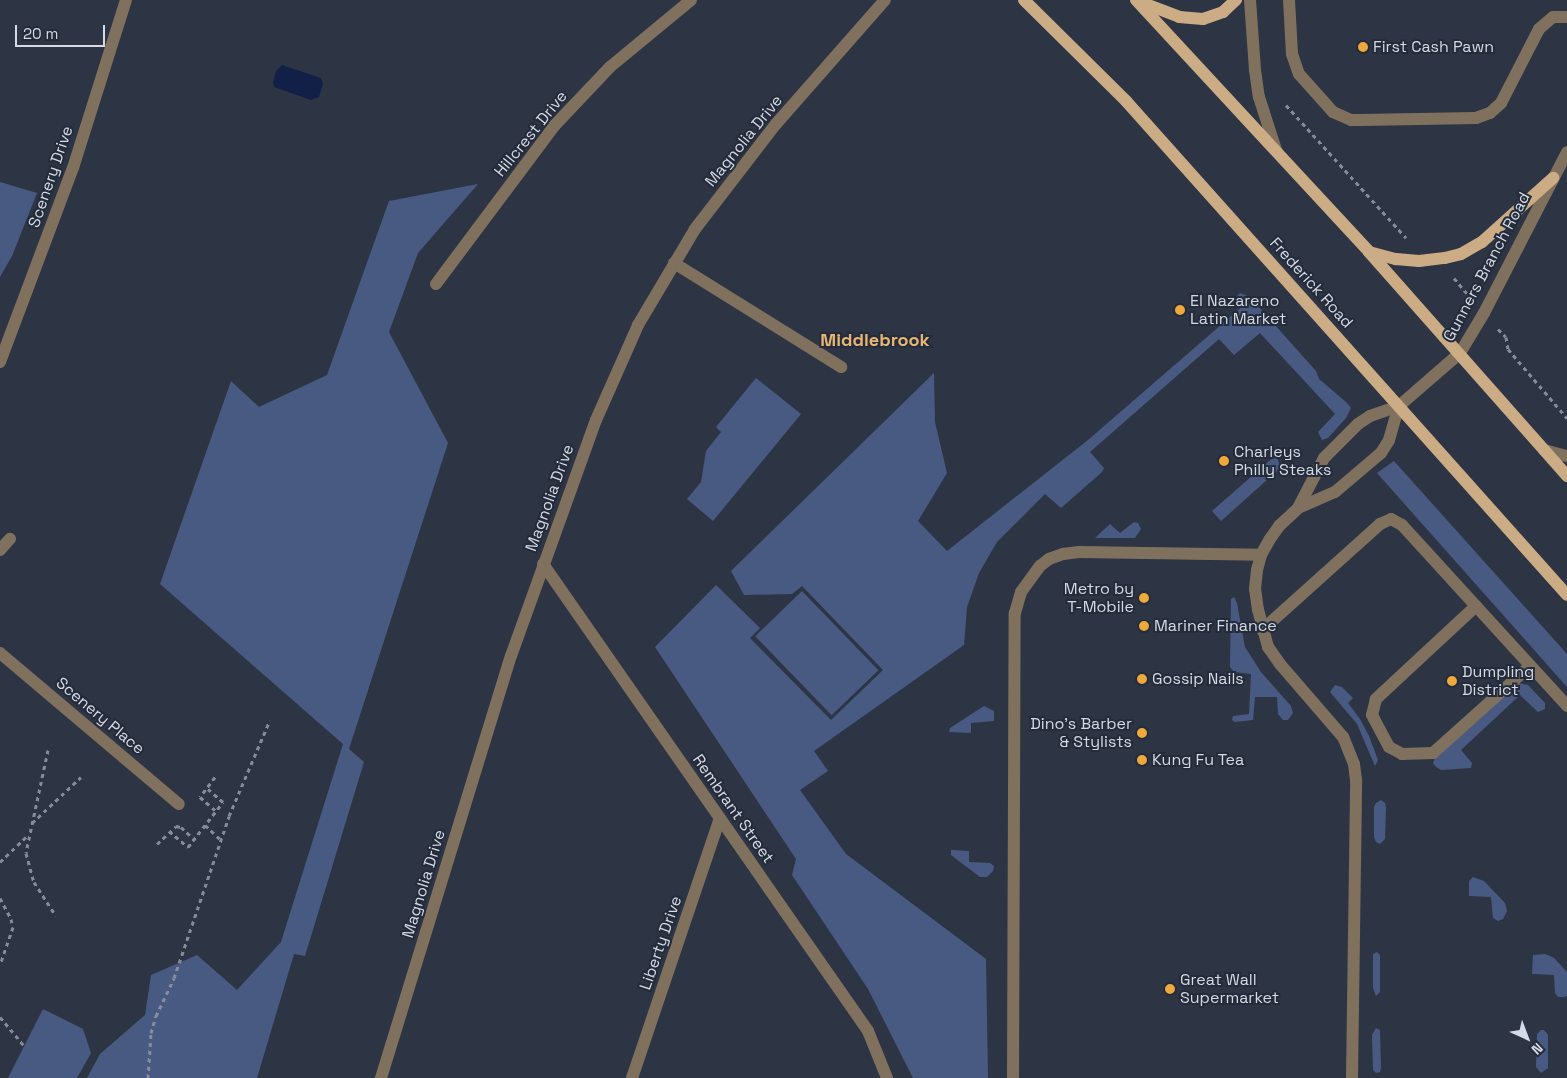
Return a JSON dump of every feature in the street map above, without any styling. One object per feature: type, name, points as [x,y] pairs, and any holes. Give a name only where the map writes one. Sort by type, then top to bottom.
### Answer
[{"type":"main road","name":"Frederick Road","points":[[1024,0],[1126,101],[1567,595]]},
{"type":"main road","points":[[1137,0],[1166,14],[1203,19],[1223,12],[1236,0]]},
{"type":"main road","points":[[1137,0],[1369,252],[1567,476]]},
{"type":"main road","points":[[1369,252],[1396,259],[1418,261],[1461,254],[1482,242],[1553,178]]},
{"type":"street","name":"Scenery Drive","points":[[0,362],[73,168],[126,0]]},
{"type":"street","name":"Hillcrest Drive","points":[[436,284],[555,125],[610,67],[691,0]]},
{"type":"street","name":"Magnolia Drive","points":[[381,1078],[511,656],[600,411],[638,325],[696,229],[776,124],[885,0]]},
{"type":"street","points":[[1250,0],[1254,70],[1259,97],[1276,150]]},
{"type":"street","points":[[1288,0],[1292,54],[1299,74],[1333,112],[1351,120],[1476,118],[1490,113],[1501,102],[1539,29],[1553,17],[1567,17]]},
{"type":"street","name":"Gunners Branch Road","points":[[1399,406],[1460,354],[1484,312],[1553,178],[1563,168],[1567,152]]},
{"type":"street","points":[[674,263],[841,367]]},
{"type":"street","points":[[1298,508],[1335,492],[1381,453],[1389,440],[1399,406]]},
{"type":"street","points":[[1352,1078],[1356,780],[1354,764],[1343,737],[1280,664],[1268,647],[1262,630],[1255,589],[1262,555],[1279,526],[1298,508],[1320,464],[1358,424],[1370,416],[1399,406]]},
{"type":"street","points":[[1544,450],[1567,456]]},
{"type":"street","points":[[1262,630],[1380,524],[1391,519],[1402,525],[1567,706]]},
{"type":"street","points":[[0,550],[10,539]]},
{"type":"street","points":[[1013,1078],[1015,613],[1021,592],[1040,566],[1049,559],[1063,554],[1079,552],[1262,555]]},
{"type":"street","name":"Rembrant Street","points":[[543,564],[868,1031],[887,1078]]},
{"type":"street","points":[[1476,606],[1376,699],[1372,715],[1392,750],[1402,754],[1433,753],[1530,666]]},
{"type":"street","name":"Scenery Place","points":[[0,653],[179,804]]},
{"type":"street","name":"Liberty Drive","points":[[632,1078],[720,818]]},
{"type":"path","points":[[1280,99],[1390,222],[1413,242]]},
{"type":"path","points":[[1445,258],[1449,272],[1506,337],[1508,350],[1567,418]]},
{"type":"path","points":[[148,1078],[151,1033],[156,1016],[174,978],[220,839],[270,720]]},
{"type":"path","points":[[48,750],[26,853],[34,882],[56,916]]},
{"type":"path","points":[[31,823],[81,777]]},
{"type":"path","points":[[215,777],[200,796],[216,811]]},
{"type":"path","points":[[169,831],[188,847],[223,802],[206,787]]},
{"type":"path","points":[[205,825],[220,839]]},
{"type":"path","points":[[157,844],[176,826],[179,826],[194,838]]},
{"type":"path","points":[[0,862],[29,833]]},
{"type":"path","points":[[0,898],[13,927],[0,964]]},
{"type":"path","points":[[0,1017],[24,1046]]},
{"type":"shaded area","points":[[282,65],[321,78],[323,84],[319,97],[311,100],[274,87],[273,82],[276,71]]},
{"type":"shaded area","points":[[0,182],[37,193],[12,256],[0,277]]},
{"type":"shaded area","points":[[478,184],[418,253],[389,332],[448,443],[349,749],[364,762],[305,956],[294,954],[257,1078],[87,1078],[100,1054],[145,1015],[151,975],[197,955],[237,990],[281,942],[343,744],[160,584],[231,381],[259,407],[327,375],[389,201]]},
{"type":"shaded area","points":[[1240,293],[1250,297],[1316,371],[1319,379],[1351,408],[1346,418],[1328,438],[1322,440],[1318,432],[1335,414],[1260,333],[1234,355],[1219,339],[1090,452],[1104,468],[1102,472],[1061,508],[1045,494],[997,542],[979,573],[967,607],[964,645],[814,751],[828,771],[800,790],[846,854],[986,959],[988,1078],[913,1078],[868,989],[792,875],[796,859],[655,647],[716,585],[760,628],[750,638],[831,720],[883,670],[802,586],[792,594],[744,595],[731,571],[934,373],[935,422],[947,473],[918,521],[947,551],[1088,440],[1244,305],[1237,296]]},
{"type":"shaded area","points":[[756,378],[801,414],[713,521],[687,499],[701,482],[706,451],[721,432],[716,427]]},
{"type":"shaded area","points":[[1276,455],[1280,466],[1277,471],[1221,521],[1212,511]]},
{"type":"shaded area","points":[[1394,461],[1567,654],[1567,687],[1377,473]]},
{"type":"shaded area","points":[[1134,522],[1138,523],[1141,529],[1135,538],[1095,538],[1110,524],[1120,533]]},
{"type":"shaded area","points":[[802,591],[878,670],[832,715],[755,636]]},
{"type":"shaded area","points":[[1234,597],[1237,603],[1245,647],[1261,672],[1291,706],[1293,713],[1288,720],[1283,720],[1278,714],[1277,697],[1255,697],[1253,720],[1235,722],[1232,720],[1233,716],[1249,714],[1251,674],[1234,672],[1230,667],[1231,599]]},
{"type":"shaded area","points":[[1518,683],[1528,685],[1545,703],[1545,709],[1538,712],[1520,695],[1461,750],[1472,763],[1471,768],[1441,770],[1436,767],[1433,763],[1435,758]]},
{"type":"shaded area","points":[[1335,685],[1342,687],[1353,698],[1348,703],[1360,719],[1369,736],[1378,760],[1375,766],[1357,724],[1330,692]]},
{"type":"shaded area","points":[[984,706],[994,711],[994,721],[971,723],[971,733],[949,732],[950,728]]},
{"type":"shaded area","points":[[1381,800],[1385,803],[1386,808],[1385,839],[1380,844],[1376,842],[1374,837],[1374,807]]},
{"type":"shaded area","points":[[951,850],[969,851],[969,862],[990,863],[994,866],[993,871],[987,877],[980,877],[951,855]]},
{"type":"shaded area","points":[[1473,877],[1484,881],[1505,903],[1507,911],[1503,919],[1498,921],[1493,918],[1491,897],[1469,896],[1469,881]]},
{"type":"shaded area","points":[[1377,952],[1380,955],[1380,992],[1376,996],[1373,988],[1373,954]]},
{"type":"shaded area","points":[[1545,954],[1554,958],[1567,972],[1567,996],[1558,997],[1555,993],[1554,975],[1532,974],[1533,955]]},
{"type":"shaded area","points":[[43,1009],[83,1029],[91,1053],[77,1078],[8,1078]]},
{"type":"shaded area","points":[[1376,1028],[1380,1030],[1381,1068],[1380,1072],[1376,1073],[1373,1070],[1372,1035]]},
{"type":"shaded area","points":[[1544,1030],[1548,1035],[1548,1068],[1541,1073],[1536,1067],[1537,1034]]},
{"type":"place","name":"First Cash Pawn","points":[[1363,47]]},
{"type":"place","name":"El Nazareno Latin Market","points":[[1180,310]]},
{"type":"place","name":"Charleys Philly Steaks","points":[[1224,461]]},
{"type":"place","name":"Metro by T-Mobile","points":[[1144,598]]},
{"type":"place","name":"Mariner Finance","points":[[1144,626]]},
{"type":"place","name":"Gossip Nails","points":[[1142,679]]},
{"type":"place","name":"Dumpling District","points":[[1452,681]]},
{"type":"place","name":"Dino's Barber & Stylists","points":[[1142,733]]},
{"type":"place","name":"Kung Fu Tea","points":[[1142,760]]},
{"type":"place","name":"Great Wall Supermarket","points":[[1170,989]]},
{"type":"district","name":"Middlebrook","points":[[875,340]]}]
